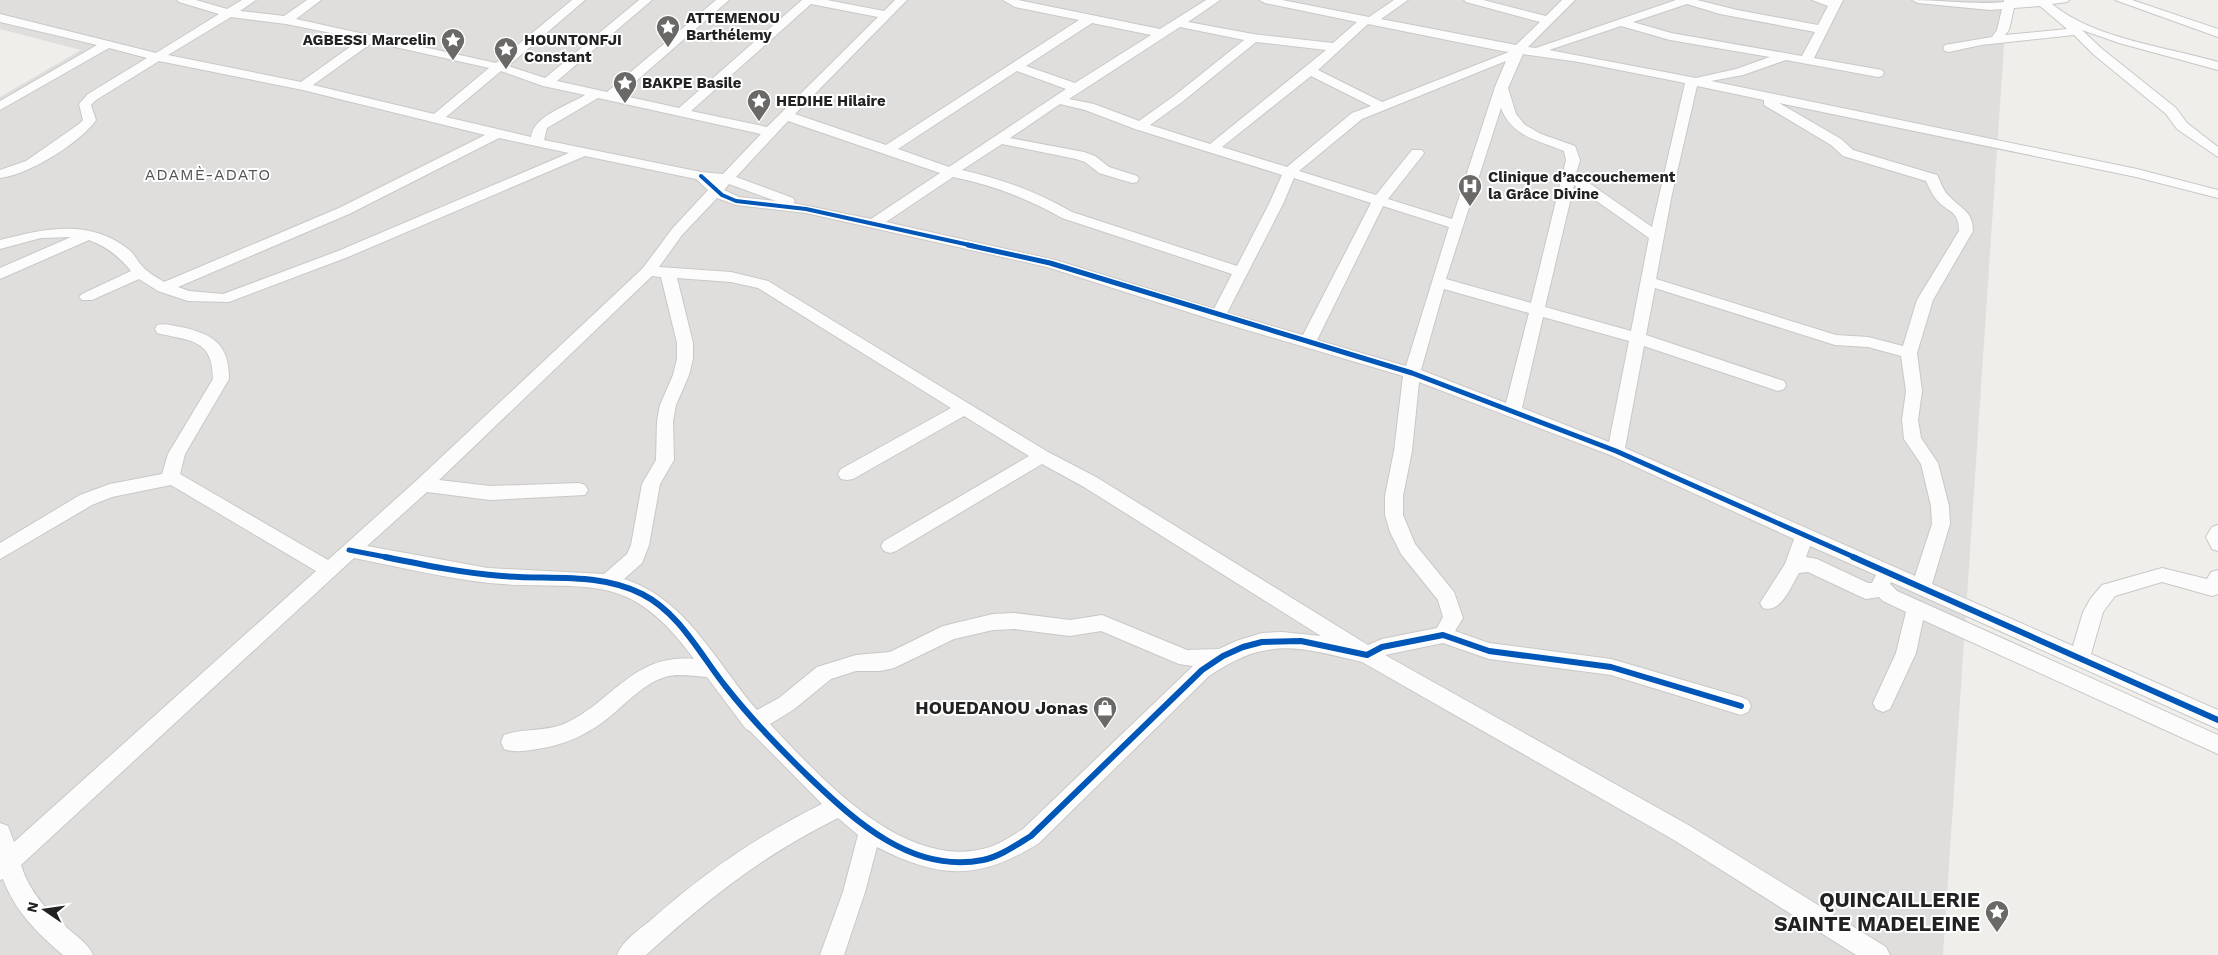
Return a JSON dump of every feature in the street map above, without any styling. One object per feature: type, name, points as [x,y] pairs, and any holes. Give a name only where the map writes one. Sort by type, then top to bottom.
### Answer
[{"type":"street","points":[[183,0],[230,13],[286,20],[500,67],[547,83],[770,132]]},
{"type":"street","points":[[0,174],[9,174],[22,168],[84,127],[90,120],[85,104],[92,97],[250,0]]},
{"type":"street","points":[[286,20],[316,0]]},
{"type":"street","points":[[436,119],[579,0]]},
{"type":"street","points":[[547,83],[646,0]]},
{"type":"street","points":[[611,96],[723,0]]},
{"type":"street","points":[[682,112],[809,0],[887,15]]},
{"type":"street","points":[[5,865],[328,569],[423,485],[648,272],[677,232],[716,190],[770,132],[901,0]]},
{"type":"street","points":[[1009,0],[1018,5],[1161,32]]},
{"type":"street","points":[[875,223],[1161,32],[1214,0]]},
{"type":"street","points":[[1265,0],[1518,51],[1535,50],[1623,23],[1686,0],[1733,14],[1786,21],[1823,30]]},
{"type":"street","points":[[1212,149],[1310,71],[1335,46],[1369,20],[1402,0]]},
{"type":"street","points":[[1470,0],[1549,20]]},
{"type":"street","points":[[1443,635],[1453,618],[1447,597],[1408,549],[1399,532],[1394,515],[1394,496],[1403,451],[1406,409],[1412,373],[1438,282],[1501,87],[1518,51],[1569,0]]},
{"type":"street","points":[[1806,59],[1823,30],[1836,2],[1818,0]]},
{"type":"street","points":[[1918,0],[1981,7],[2009,3],[2063,0]]},
{"type":"street","points":[[2121,0],[2218,33]]},
{"type":"street","points":[[2041,2],[2060,15],[2076,31],[2171,111],[2182,126],[2218,153]]},
{"type":"street","points":[[1996,39],[2003,30],[2009,3]]},
{"type":"street","points":[[2060,15],[2133,43],[2218,66]]},
{"type":"street","points":[[0,18],[158,57],[303,86],[497,134],[701,176],[728,178],[806,209]]},
{"type":"street","points":[[888,150],[1014,66],[1091,18]]},
{"type":"street","points":[[1178,23],[1253,38],[1335,46]]},
{"type":"street","points":[[1623,23],[1670,36],[1878,73]]},
{"type":"street","points":[[1949,48],[1996,39],[2076,31]]},
{"type":"street","points":[[303,86],[371,38]]},
{"type":"street","points":[[1140,126],[1185,93],[1253,38]]},
{"type":"street","points":[[0,106],[108,44]]},
{"type":"street","points":[[1535,50],[2137,173],[2218,194]]},
{"type":"street","points":[[1218,316],[1289,173],[1348,121],[1380,106],[1518,51]]},
{"type":"street","points":[[1692,81],[1739,72],[1789,56]]},
{"type":"street","points":[[1014,66],[1076,88]]},
{"type":"street","points":[[1310,71],[1380,106]]},
{"type":"street","points":[[1616,451],[1648,281],[1692,81]]},
{"type":"street","points":[[1501,87],[1507,98],[1510,115],[1515,122],[1534,137],[1570,149],[1573,160],[1513,410]]},
{"type":"street","points":[[1747,92],[1777,106],[1836,142],[1848,153],[1863,159],[1922,173],[1932,178],[1942,198],[1960,212],[1966,221],[1966,231],[1926,300],[1909,353],[1914,391],[1910,420],[1914,439],[1929,463],[1940,506],[1941,524],[1921,587]]},
{"type":"street","points":[[537,142],[538,131],[544,125],[580,106],[597,93]]},
{"type":"street","points":[[1058,100],[1089,106],[1140,126],[1378,202],[1457,224]]},
{"type":"street","points":[[1799,104],[1809,126],[1806,142]]},
{"type":"street","points":[[787,116],[951,172],[993,181],[1043,202],[1068,215],[1240,272]]},
{"type":"street","points":[[163,288],[344,211],[497,134]]},
{"type":"street","points":[[1000,139],[1079,155],[1090,159],[1104,170],[1132,179]]},
{"type":"street","points":[[0,245],[41,234],[64,232],[88,234],[108,242],[124,253],[140,273],[163,288],[188,296],[224,299],[343,254],[583,152]]},
{"type":"street","points":[[1308,342],[1378,202],[1417,153]]},
{"type":"street","points":[[1569,175],[1657,238]]},
{"type":"street","points":[[701,176],[728,198],[745,203],[806,209],[1050,263],[1218,316],[1412,373],[1513,410],[1616,451],[1805,535],[1884,580],[1916,608],[2218,745]]},
{"type":"street","points":[[0,274],[88,234]]},
{"type":"street","points":[[648,272],[731,276],[763,284],[1042,456],[1090,482],[1367,655],[1682,833],[1878,955]]},
{"type":"street","points":[[87,297],[140,273]]},
{"type":"street","points":[[608,581],[635,558],[640,545],[645,527],[651,484],[665,460],[665,421],[668,405],[682,375],[685,343],[668,273]]},
{"type":"street","points":[[1648,281],[1835,340],[1868,342],[1909,353]]},
{"type":"street","points":[[1438,282],[1637,338],[1778,386]]},
{"type":"street","points":[[163,329],[187,333],[206,341],[218,352],[222,365],[221,379],[177,454],[170,472],[173,478],[328,569]]},
{"type":"street","points":[[848,474],[964,408]]},
{"type":"street","points":[[890,546],[1042,456]]},
{"type":"street","points":[[0,552],[86,500],[110,491],[173,478]]},
{"type":"street","points":[[423,485],[490,493],[579,490]]},
{"type":"street","points":[[2218,532],[2215,537],[2218,544]]},
{"type":"street","points":[[1770,603],[1792,566],[1805,535]]},
{"type":"street","points":[[349,550],[489,575],[608,581],[642,594],[662,606],[753,723],[840,806],[870,831],[890,843],[938,860],[958,862],[981,860],[1004,852],[1031,836],[1157,713],[1219,657],[1246,645],[1278,639],[1317,644],[1367,655],[1382,647],[1443,635],[1489,651],[1611,667],[1683,687],[1741,706]]},
{"type":"street","points":[[1792,566],[1810,564],[1866,591],[1884,580],[1921,587],[2218,720]]},
{"type":"street","points":[[2080,658],[2092,616],[2102,594],[2109,590],[2162,575],[2216,588]]},
{"type":"street","points":[[1883,703],[1906,653],[1916,608]]},
{"type":"street","points":[[753,723],[786,704],[824,672],[856,663],[880,663],[894,660],[950,632],[993,622],[1015,621],[1070,628],[1102,623],[1186,658],[1219,657]]},
{"type":"street","points":[[511,742],[542,740],[562,734],[586,722],[648,675],[667,667],[711,668]]},
{"type":"street","points":[[630,955],[680,908],[720,876],[767,844],[840,806]]},
{"type":"street","points":[[832,955],[854,892],[870,831]]},
{"type":"street","points":[[0,833],[5,865],[31,908],[57,935],[81,955]]},
{"type":"shaded area","points":[[0,0],[2007,0],[1943,955],[0,955],[0,97],[81,50],[0,29]]},
{"type":"cycle path","points":[[701,176],[722,195],[736,201],[806,209],[1050,263],[1412,373],[1616,451],[2218,720]]},
{"type":"cycle path","points":[[349,550],[435,567],[488,575],[586,579],[606,582],[642,594],[666,611],[761,729],[849,815],[891,843],[912,852],[958,862],[988,859],[1007,851],[1031,836],[1202,670],[1223,656],[1243,647],[1262,642],[1301,641],[1367,655],[1382,647],[1443,635],[1489,651],[1611,667],[1683,687],[1741,706]]},
{"type":"place","name":"ATTEMENOU Barthélemy","points":[[668,48]]},
{"type":"place","name":"AGBESSI Marcelin","points":[[453,61]]},
{"type":"place","name":"HOUNTONFJI Constant","points":[[506,70]]},
{"type":"place","name":"BAKPE Basile","points":[[625,104]]},
{"type":"place","name":"HEDIHE Hilaire","points":[[759,122]]},
{"type":"place","name":"Clinique d’accouchement la Grâce Divine","points":[[1470,207]]},
{"type":"place","name":"HOUEDANOU Jonas","points":[[1105,729]]},
{"type":"place","name":"QUINCAILLERIE SAINTE MADELEINE","points":[[1997,933]]},
{"type":"district","name":"ADAMÈ-ADATO","points":[[208,174]]}]
